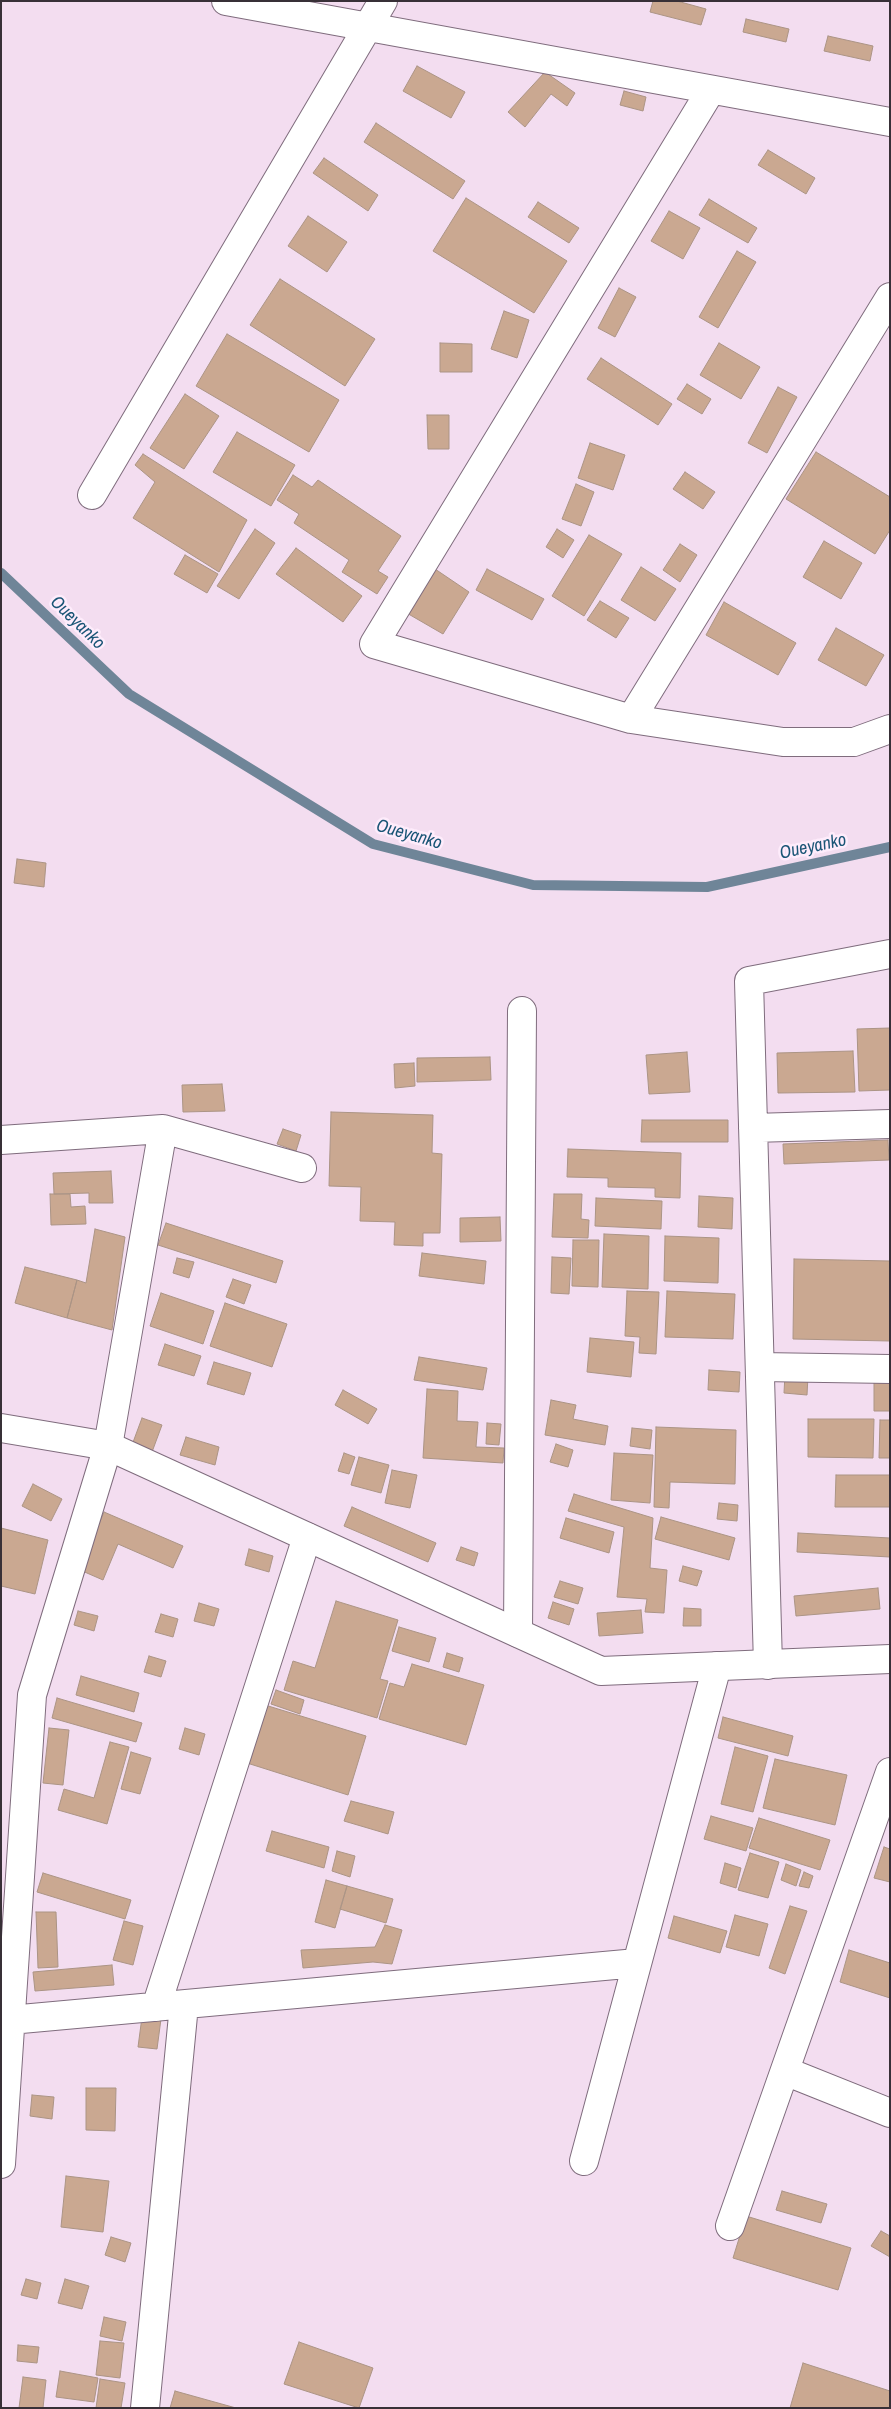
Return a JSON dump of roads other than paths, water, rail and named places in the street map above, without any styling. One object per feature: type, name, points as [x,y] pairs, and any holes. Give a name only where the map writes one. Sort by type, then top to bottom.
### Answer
[{"type":"street","points":[[226,1],[890,122]]},
{"type":"street","points":[[92,495],[383,1]]},
{"type":"street","points":[[711,90],[374,644],[631,719],[783,742],[854,742],[890,729]]},
{"type":"street","points":[[631,719],[890,297]]},
{"type":"street","points":[[768,1665],[749,981],[890,954]]},
{"type":"street","points":[[518,1633],[522,1011]]},
{"type":"street","points":[[754,1128],[890,1124]]},
{"type":"street","points":[[1,1140],[163,1129],[302,1168]]},
{"type":"street","points":[[1,2164],[7,2034],[32,1694],[108,1446],[163,1129]]},
{"type":"street","points":[[760,1367],[890,1369]]},
{"type":"street","points":[[1,1428],[108,1446],[601,1672],[890,1659]]},
{"type":"street","points":[[156,2007],[307,1537]]},
{"type":"street","points":[[584,2161],[718,1666]]},
{"type":"street","points":[[730,2226],[890,1772]]},
{"type":"street","points":[[7,2034],[156,2007],[637,1963]]},
{"type":"street","points":[[145,2408],[184,2005]]},
{"type":"street","points":[[785,2071],[890,2113]]},
{"type":"waterway","name":"Oueyanko","points":[[1,573],[129,694],[373,844],[533,885],[707,887],[890,847]]}]
